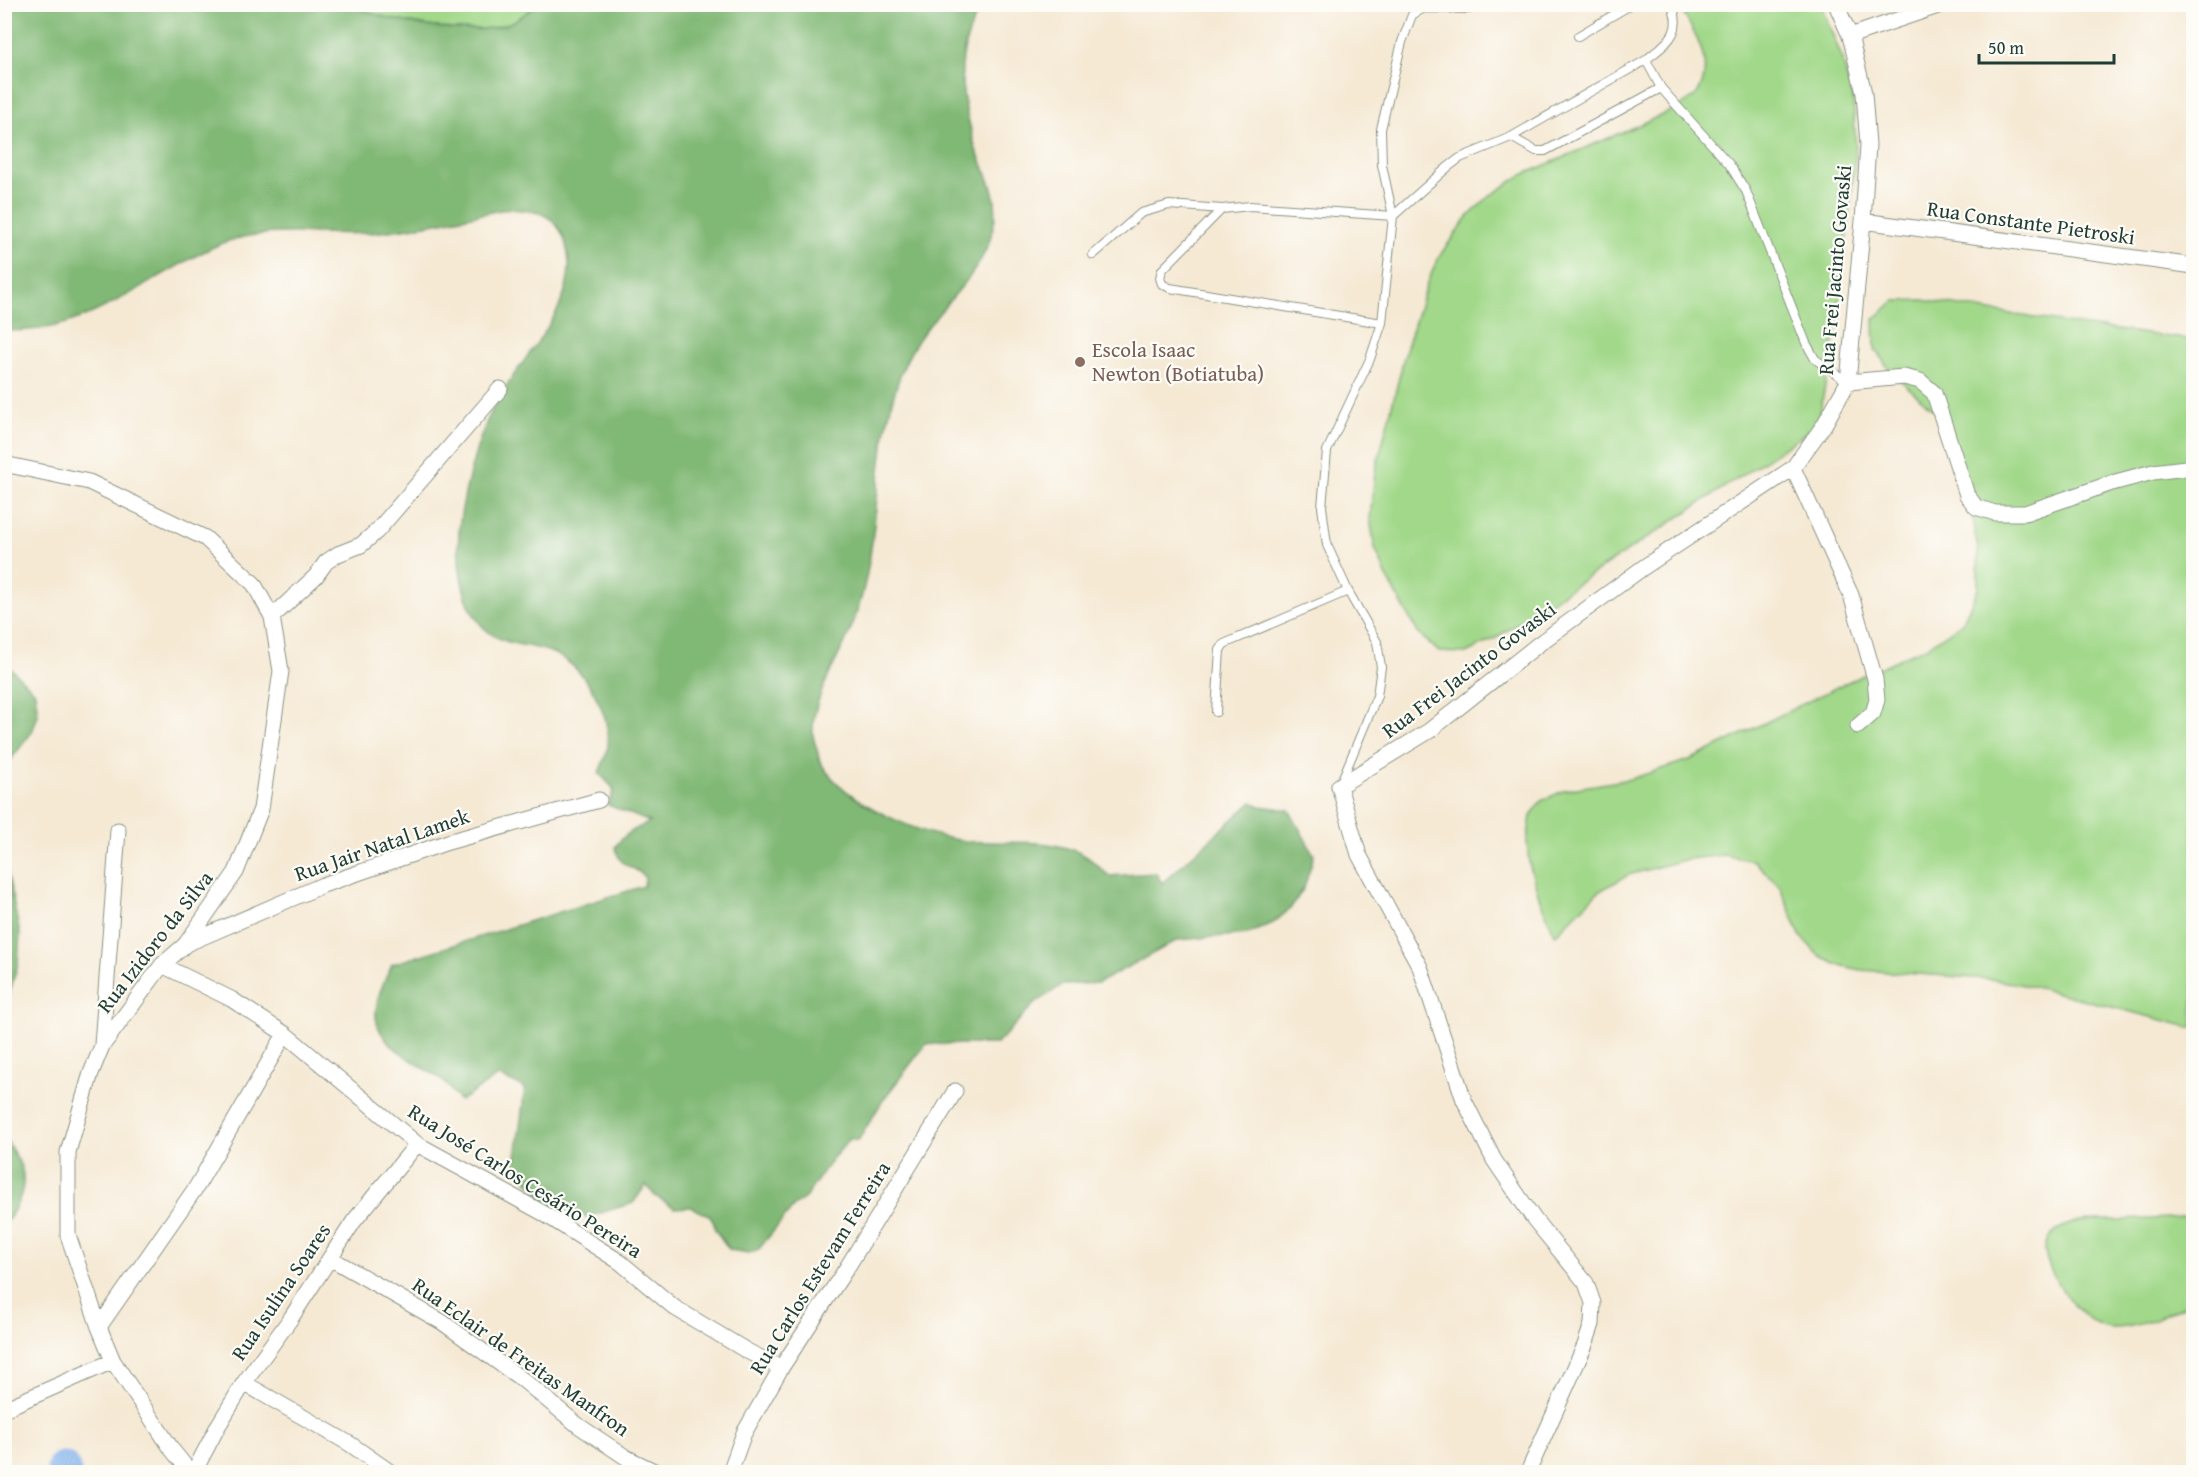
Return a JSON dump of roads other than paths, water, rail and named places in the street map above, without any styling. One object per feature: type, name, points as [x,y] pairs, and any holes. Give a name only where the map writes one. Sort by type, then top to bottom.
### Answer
[{"type":"street","name":"Rua Frei Jacinto Govaski","points":[[1339,786],[1429,731],[1540,643],[1635,574],[1793,468],[1824,425],[1848,382],[1868,145],[1864,93],[1850,36],[1836,4]]},
{"type":"street","points":[[1850,36],[1944,4]]},
{"type":"street","name":"Rua Constante Pietroski","points":[[1863,221],[2193,266]]},
{"type":"street","points":[[1848,382],[1904,377],[1920,381],[1934,393],[1966,495],[1976,507],[1995,513],[2025,513],[2122,480],[2153,472],[2193,467]]},
{"type":"street","points":[[272,617],[316,576],[326,562],[361,545],[377,531],[500,389]]},
{"type":"street","name":"Rua Izidoro da Silva","points":[[4,464],[89,482],[205,538],[254,584],[272,617],[281,671],[261,809],[236,872],[185,945],[162,965],[102,1046],[91,1073],[68,1152],[68,1235],[99,1327],[113,1361],[173,1451],[192,1473]]},
{"type":"street","points":[[1793,468],[1851,595],[1875,679],[1877,700],[1873,713],[1858,726]]},
{"type":"street","points":[[1339,786],[1359,855],[1420,967],[1464,1100],[1494,1160],[1534,1219],[1586,1283],[1593,1303],[1592,1324],[1585,1345],[1528,1473]]},
{"type":"street","name":"Rua Jair Natal Lamek","points":[[185,945],[323,885],[448,842],[599,800]]},
{"type":"street","points":[[102,1046],[118,830]]},
{"type":"street","name":"Rua José Carlos Cesário Pereira","points":[[162,965],[231,999],[285,1034],[417,1144],[543,1213],[620,1262],[675,1308],[747,1351],[781,1368]]},
{"type":"street","points":[[99,1327],[196,1186],[285,1034]]},
{"type":"street","name":"Rua Carlos Estevam Ferreira","points":[[730,1473],[744,1433],[781,1368],[848,1266],[955,1091]]},
{"type":"street","name":"Rua Isulina Soares","points":[[192,1473],[244,1383],[291,1318],[354,1221],[417,1144]]},
{"type":"street","name":"Rua Eclair de Freitas Manfron","points":[[330,1258],[442,1322],[523,1380],[579,1426],[627,1458],[656,1473]]},
{"type":"street","points":[[4,1409],[113,1361]]},
{"type":"street","points":[[244,1383],[350,1444],[390,1473]]},
{"type":"lane","points":[[1578,36],[1632,4]]},
{"type":"lane","points":[[1094,255],[1142,213],[1169,205],[1222,209],[1250,206],[1394,216],[1460,158],[1512,137],[1646,60],[1672,39],[1676,27],[1676,14],[1671,4]]},
{"type":"lane","points":[[1339,786],[1377,696],[1381,667],[1377,642],[1348,591],[1327,545],[1322,507],[1327,451],[1370,359],[1382,323],[1394,216],[1382,165],[1381,129],[1402,42],[1412,15],[1424,8],[1470,9]]},
{"type":"lane","points":[[1646,60],[1661,88],[1729,164],[1746,190],[1806,343],[1815,359],[1848,382]]},
{"type":"lane","points":[[1512,137],[1536,151],[1545,151],[1661,88]]},
{"type":"lane","points":[[1222,209],[1162,270],[1160,278],[1162,284],[1170,288],[1382,323]]},
{"type":"lane","points":[[1216,712],[1220,650],[1224,644],[1348,591]]},
{"type":"waterway","points":[[63,1468],[65,1472]]},
{"type":"place","name":"Escola Isaac Newton (Botiatuba)","points":[[1080,362]]}]
